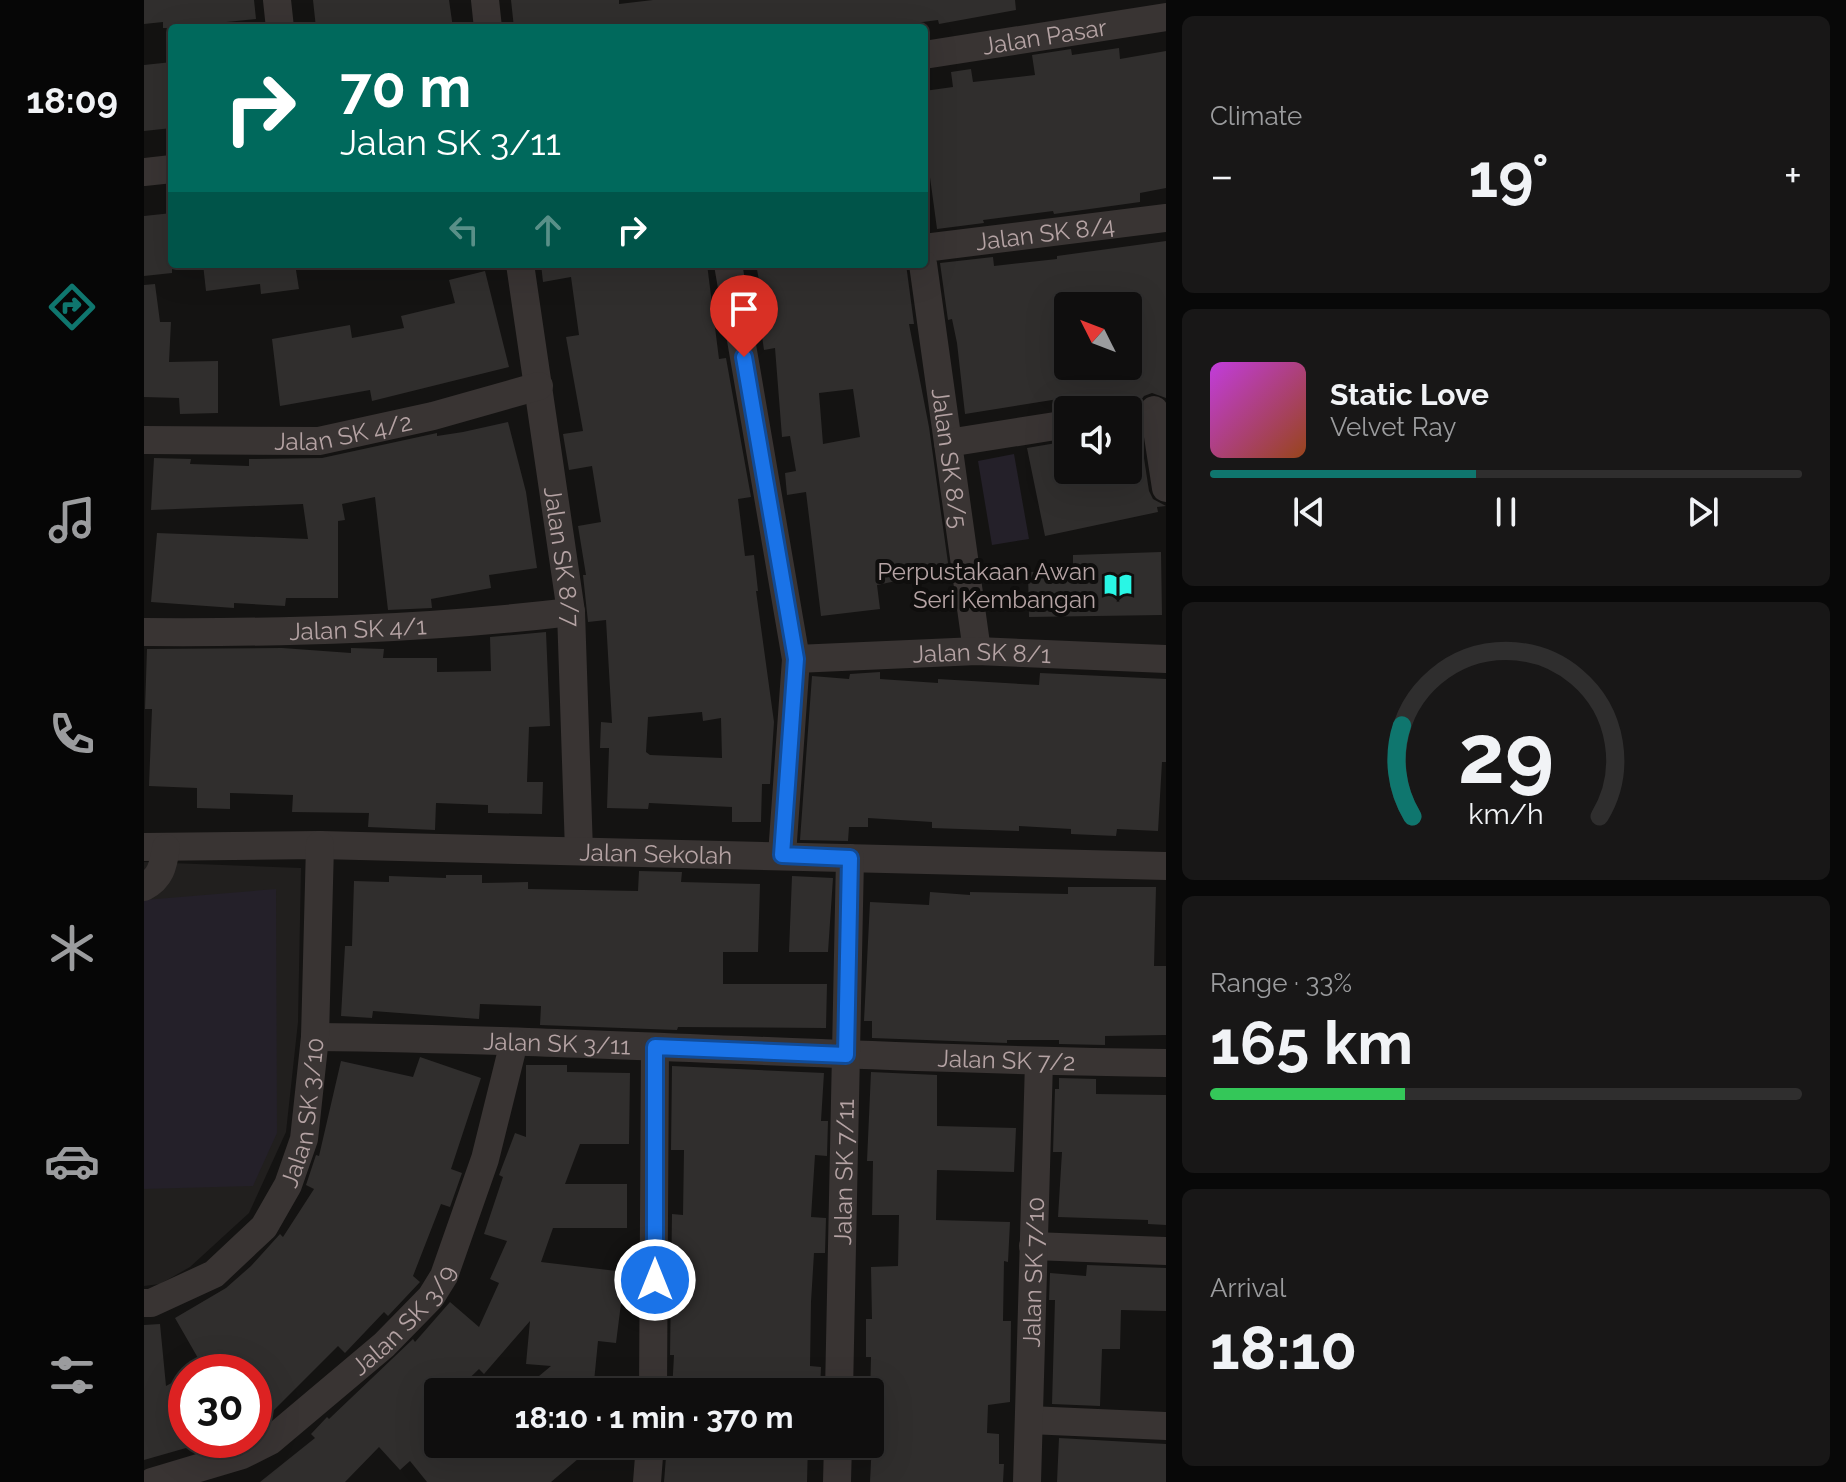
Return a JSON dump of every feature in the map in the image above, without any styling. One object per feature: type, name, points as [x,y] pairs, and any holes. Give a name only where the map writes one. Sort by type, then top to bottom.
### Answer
[{"type":"street","points":[[277,0],[280,24]]},
{"type":"street","points":[[485,0],[488,24]]},
{"type":"street","name":"Jalan Pasar","points":[[928,54],[1166,17]]},
{"type":"street","points":[[144,172],[168,169]]},
{"type":"street","name":"Jalan SK 8/4","points":[[928,248],[1166,218]]},
{"type":"street","name":"Jalan SK 8/7","points":[[521,268],[571,612],[579,851]]},
{"type":"street","points":[[729,268],[796,659],[782,855]]},
{"type":"street","name":"Jalan SK 8/5","points":[[924,268],[977,651]]},
{"type":"street","name":"Jalan SK 4/2","points":[[144,440],[319,441],[433,416],[539,386]]},
{"type":"street","points":[[1149,411],[1166,488]]},
{"type":"street","points":[[948,443],[1054,426]]},
{"type":"street","name":"Jalan SK 4/1","points":[[144,632],[287,633],[482,623],[571,612]]},
{"type":"street","name":"Jalan SK 8/1","points":[[796,659],[977,651],[1166,659]]},
{"type":"street","name":"Jalan Sekolah","points":[[155,847],[320,845],[1166,866]]},
{"type":"street","name":"Jalan SK 3/10","points":[[144,1303],[151,1303],[214,1274],[264,1227],[288,1185],[304,1139],[315,1037],[320,845]]},
{"type":"street","points":[[144,887],[153,883],[161,872],[155,847]]},
{"type":"street","name":"Jalan SK 7/11","points":[[839,1378],[850,858]]},
{"type":"street","name":"Jalan SK 3/11","points":[[315,1037],[846,1055]]},
{"type":"street","name":"Jalan SK 3/9","points":[[152,1482],[242,1455],[270,1441],[384,1345],[431,1297],[444,1276],[485,1159],[514,1042]]},
{"type":"street","points":[[653,1378],[655,1047]]},
{"type":"street","name":"Jalan SK 7/2","points":[[846,1055],[1166,1063]]},
{"type":"street","name":"Jalan SK 7/10","points":[[1027,1482],[1039,1062]]},
{"type":"street","points":[[1033,1246],[1166,1251]]},
{"type":"street","points":[[1029,1420],[1166,1426]]},
{"type":"street","points":[[647,1482],[649,1458]]},
{"type":"street","points":[[837,1482],[838,1458]]},
{"type":"shaded area","points":[[1014,454],[1029,539],[992,545],[978,461]]},
{"type":"shaded area","points":[[144,862],[301,868],[298,1022],[286,1132],[249,1213],[190,1267],[160,1284],[144,1286]]},
{"type":"shaded area","points":[[276,889],[277,1133],[253,1186],[144,1189],[144,900]]},
{"type":"building","points":[[144,0],[254,0],[256,19],[168,24],[168,28],[163,28],[163,22],[144,24]]},
{"type":"building","points":[[313,0],[449,0],[452,24],[316,24]]},
{"type":"building","points":[[511,0],[619,0],[619,4],[653,0],[1015,0],[1016,10],[939,24],[938,20],[908,24],[514,24]]},
{"type":"building","points":[[1119,48],[1120,59],[1166,51],[1166,188],[1140,193],[1140,202],[983,220],[984,223],[937,229],[928,163],[928,90],[953,87],[951,72],[971,69],[973,82],[1035,75],[1032,55],[1071,49],[1072,55]]},
{"type":"building","points":[[168,62],[168,128],[144,131],[144,65]]},
{"type":"building","points":[[168,213],[168,268],[172,268],[172,273],[144,276],[144,216]]},
{"type":"building","points":[[1166,241],[1166,398],[1152,393],[1142,399],[1142,396],[1054,396],[1054,400],[965,414],[957,343],[952,319],[948,320],[940,263],[993,257],[994,266],[1057,259],[1057,256]]},
{"type":"building","points":[[203,268],[296,268],[299,289],[261,294],[260,284],[206,291]]},
{"type":"building","points":[[541,268],[708,268],[719,359],[726,358],[751,497],[738,499],[745,556],[754,555],[774,722],[770,784],[762,784],[761,822],[732,822],[732,807],[649,803],[648,809],[607,808],[609,748],[600,748],[601,722],[612,723],[606,620],[588,622],[583,575],[586,575],[578,526],[601,522],[592,466],[569,470],[563,434],[583,431],[566,337],[579,335],[571,277],[543,282]],"holes":[[[702,712],[703,721],[721,718],[722,758],[650,755],[646,752],[648,717]]]},
{"type":"building","points":[[757,268],[907,268],[914,324],[909,324],[929,427],[949,570],[877,585],[880,609],[821,616],[806,492],[787,495],[785,473],[796,471],[790,436],[782,437],[775,348],[764,350],[758,309],[764,308]],"holes":[[[853,389],[860,437],[823,444],[819,393]]]},
{"type":"building","points":[[485,271],[509,367],[372,401],[370,390],[280,406],[272,339],[350,325],[352,338],[404,328],[401,316],[455,303],[449,280]]},
{"type":"building","points":[[155,284],[160,322],[171,322],[169,362],[218,361],[218,413],[180,414],[179,398],[144,397],[144,285]]},
{"type":"building","points":[[508,422],[526,492],[537,568],[489,575],[491,588],[431,599],[432,608],[388,610],[375,497],[342,504],[345,520],[338,521],[338,598],[286,598],[285,606],[234,603],[234,608],[151,602],[157,533],[308,539],[303,504],[151,510],[154,458],[191,459],[190,464],[249,466],[249,459],[322,458],[437,433],[437,436]]},
{"type":"building","points":[[1054,443],[1054,484],[1142,484],[1142,445],[1149,491],[1153,499],[1166,506],[1157,507],[1158,512],[1045,536],[1027,448]]},
{"type":"building","name":"Perpustakaan Awan Seri Kembangan","points":[[1161,552],[1162,615],[1029,617],[1028,572],[1073,571],[1073,555]]},
{"type":"building","points":[[546,632],[550,726],[529,727],[527,782],[543,782],[542,814],[488,813],[488,805],[436,803],[435,830],[368,827],[369,813],[292,812],[293,795],[230,793],[230,809],[197,808],[197,788],[149,786],[152,709],[145,709],[147,649],[282,648],[351,653],[351,648],[384,649],[383,658],[437,658],[437,672],[491,671],[490,637]]},
{"type":"building","points":[[880,672],[880,679],[938,683],[938,679],[1039,685],[1040,673],[1166,679],[1166,762],[1162,762],[1158,831],[1117,829],[1116,836],[1071,834],[1071,829],[1019,826],[1019,831],[932,828],[932,822],[868,818],[868,827],[849,827],[848,841],[800,840],[812,676],[849,679],[850,674]]},
{"type":"building","points":[[639,871],[682,872],[681,882],[760,884],[758,952],[723,952],[723,984],[827,984],[826,1028],[678,1027],[677,1030],[540,1025],[541,1006],[480,1004],[479,1019],[373,1011],[372,1018],[341,1016],[345,946],[352,946],[354,881],[389,882],[389,876],[446,878],[446,875],[482,875],[482,883],[528,882],[528,889],[638,891]]},
{"type":"building","points":[[792,876],[833,878],[828,952],[789,952]]},
{"type":"building","points":[[1068,887],[1156,887],[1154,966],[1166,966],[1166,1035],[1105,1036],[1105,1045],[1059,1044],[1059,1040],[1007,1040],[1007,1043],[872,1038],[872,1021],[864,1021],[870,902],[929,905],[930,892],[970,895],[970,892],[1068,894]]},
{"type":"building","points":[[420,1057],[481,1078],[451,1169],[462,1173],[450,1207],[441,1204],[413,1276],[420,1282],[388,1316],[384,1312],[345,1353],[338,1346],[272,1412],[272,1354],[196,1354],[175,1318],[226,1288],[280,1234],[283,1237],[314,1189],[306,1185],[316,1155],[319,1156],[341,1061],[413,1077]]},
{"type":"building","points":[[526,1065],[567,1065],[567,1072],[630,1073],[629,1144],[580,1144],[565,1184],[627,1184],[627,1228],[553,1228],[541,1262],[625,1272],[616,1343],[598,1341],[594,1378],[537,1378],[551,1366],[526,1364],[530,1321],[484,1374],[479,1369],[470,1378],[424,1378],[424,1458],[578,1459],[551,1482],[427,1482],[410,1461],[400,1470],[379,1447],[345,1482],[260,1482],[315,1438],[311,1434],[327,1417],[329,1419],[413,1339],[415,1342],[450,1302],[479,1327],[499,1283],[490,1279],[507,1241],[484,1234],[503,1177],[499,1175],[515,1133],[526,1137]]},
{"type":"building","points":[[672,1066],[824,1073],[821,1121],[828,1121],[827,1156],[815,1155],[811,1217],[826,1218],[825,1253],[814,1253],[811,1302],[810,1366],[821,1367],[821,1378],[673,1378],[674,1355],[670,1355],[672,1214],[683,1215],[684,1150],[671,1150]]},
{"type":"building","points":[[871,1072],[937,1075],[937,1126],[1016,1128],[1014,1172],[937,1170],[936,1220],[1010,1222],[1008,1262],[1004,1261],[1003,1321],[1011,1321],[1010,1402],[988,1405],[987,1433],[999,1434],[999,1464],[1004,1464],[1003,1482],[870,1482],[871,1458],[884,1458],[884,1378],[870,1378],[871,1357],[866,1357],[866,1319],[872,1319],[871,1267],[898,1266],[899,1215],[872,1215],[873,1161],[867,1161]]},
{"type":"building","points":[[1059,1078],[1096,1079],[1096,1094],[1166,1095],[1166,1225],[1148,1224],[1148,1220],[1058,1217],[1062,1152],[1053,1152],[1055,1089],[1059,1089]]},
{"type":"building","points":[[1087,1265],[1166,1268],[1166,1311],[1121,1310],[1120,1349],[1102,1349],[1100,1406],[1052,1404],[1055,1300],[1049,1300],[1050,1273],[1086,1276]]},
{"type":"building","points":[[160,1324],[168,1385],[168,1453],[144,1460],[144,1325]]},
{"type":"building","points":[[1059,1438],[1166,1444],[1166,1482],[1057,1482]]},
{"type":"building","points":[[666,1458],[808,1458],[807,1482],[664,1482]]},
{"type":"place","name":"Perpustakaan Awan Seri Kembangan","points":[[1118,585]]},
{"type":"route","points":[[655,1280],[655,1047],[846,1055],[850,858],[782,855],[796,659],[744,357]]}]
